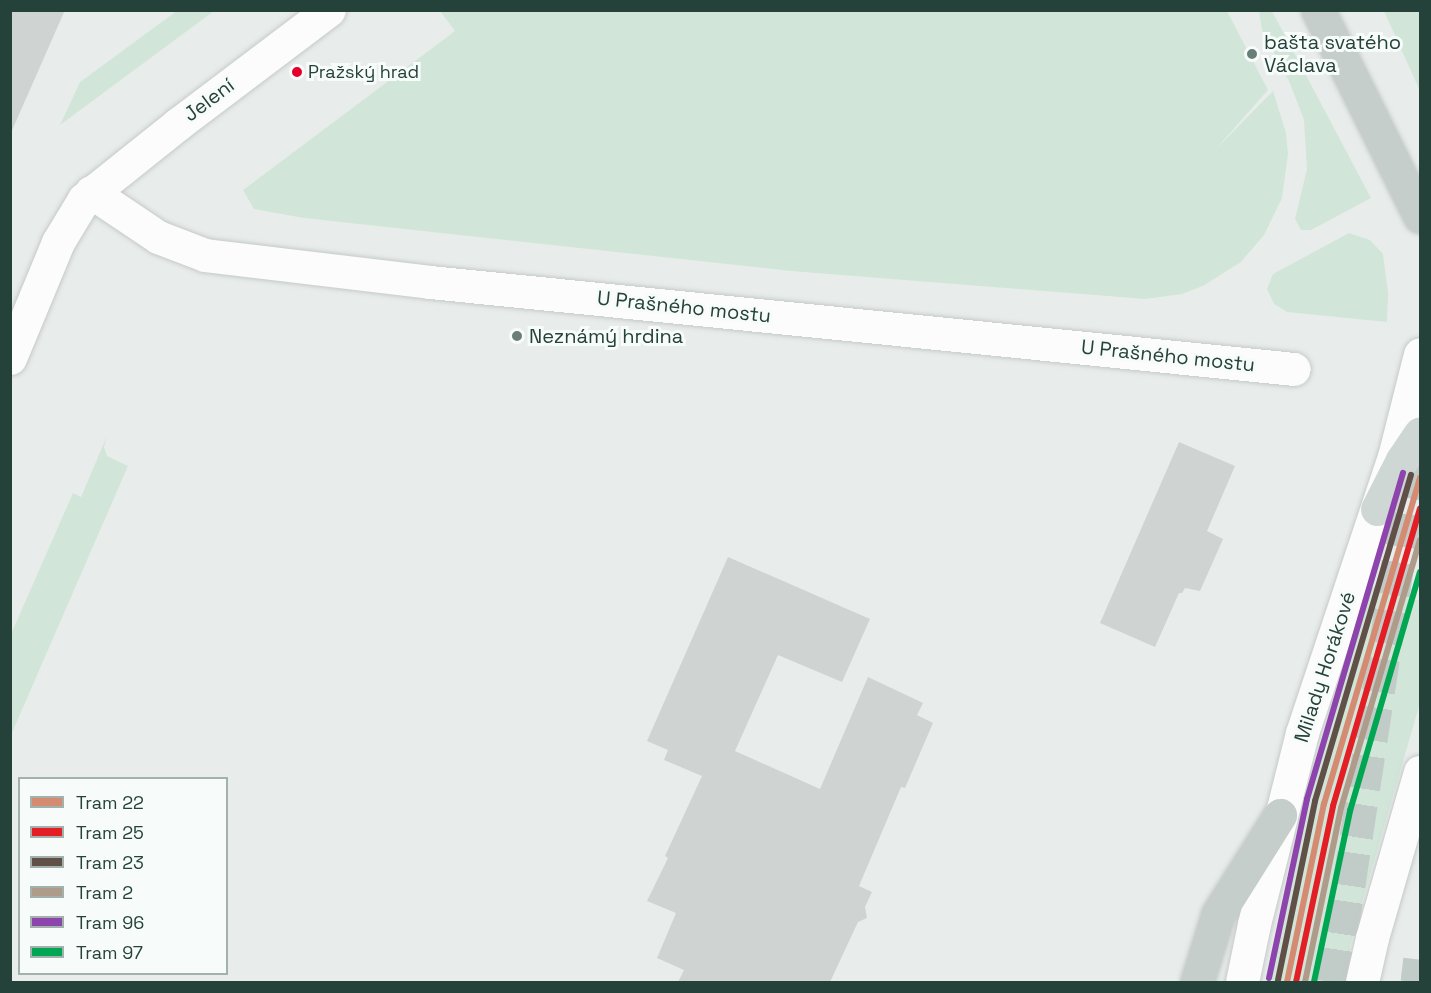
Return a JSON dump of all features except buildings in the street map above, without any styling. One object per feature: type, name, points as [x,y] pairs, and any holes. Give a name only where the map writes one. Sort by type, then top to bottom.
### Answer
[{"type":"highway","points":[[1318,10],[1420,216]]},
{"type":"highway","points":[[1197,982],[1218,914],[1280,815]]},
{"type":"main road","name":"Jelení","points":[[10,358],[58,242],[76,209],[91,192],[329,10]]},
{"type":"main road","name":"U Prašného mostu","points":[[91,192],[158,237],[205,255],[430,282],[1294,369]]},
{"type":"main road","name":"Milady Horákové","points":[[1242,982],[1280,815],[1302,733],[1377,510],[1420,354]]},
{"type":"main road","points":[[1377,510],[1402,460],[1420,433]]},
{"type":"main road","points":[[1362,982],[1372,938],[1420,772]]},
{"type":"green space","points":[[178,10],[214,11],[60,125],[80,82]]},
{"type":"green space","points":[[440,11],[1227,11],[1268,90],[1215,150],[1273,91],[1286,133],[1288,154],[1282,198],[1264,235],[1241,262],[1203,286],[1182,294],[1145,299],[791,271],[304,218],[254,209],[243,190],[455,31]]},
{"type":"green space","points":[[1259,11],[1272,11],[1371,198],[1311,230],[1301,230],[1295,219],[1307,169],[1304,120],[1289,81],[1262,30]]},
{"type":"green space","points":[[1384,11],[1420,11],[1420,91]]},
{"type":"green space","points":[[1349,233],[1370,240],[1383,254],[1388,293],[1387,322],[1287,312],[1274,304],[1267,289],[1273,274]]},
{"type":"green space","points":[[107,436],[104,447],[107,456],[128,466],[11,735],[11,634],[73,493],[81,497]]},
{"type":"green space","points":[[1371,586],[1420,601],[1420,703],[1354,930],[1342,982],[1267,982],[1282,902],[1311,778]]},
{"type":"tunnel","points":[[1334,982],[1418,432]]},
{"type":"tunnel","points":[[1417,982],[1420,959]]},
{"type":"tram line","name":"96","points":[[1269,978],[1307,799],[1403,473]]},
{"type":"tram line","name":"23","points":[[1278,980],[1315,801],[1411,475]]},
{"type":"tram line","name":"22","points":[[1287,982],[1324,804],[1420,478]]},
{"type":"tram line","name":"25","points":[[1296,982],[1333,806],[1420,508]]},
{"type":"tram line","name":"2","points":[[1305,982],[1341,808],[1420,540]]},
{"type":"tram line","name":"97","points":[[1314,982],[1350,811],[1420,572]]},
{"type":"place","name":"bašta svatého Václava","points":[[1252,54]]},
{"type":"place","name":"Pražský hrad","points":[[297,72]]},
{"type":"place","name":"Neznámý hrdina","points":[[517,336]]}]
